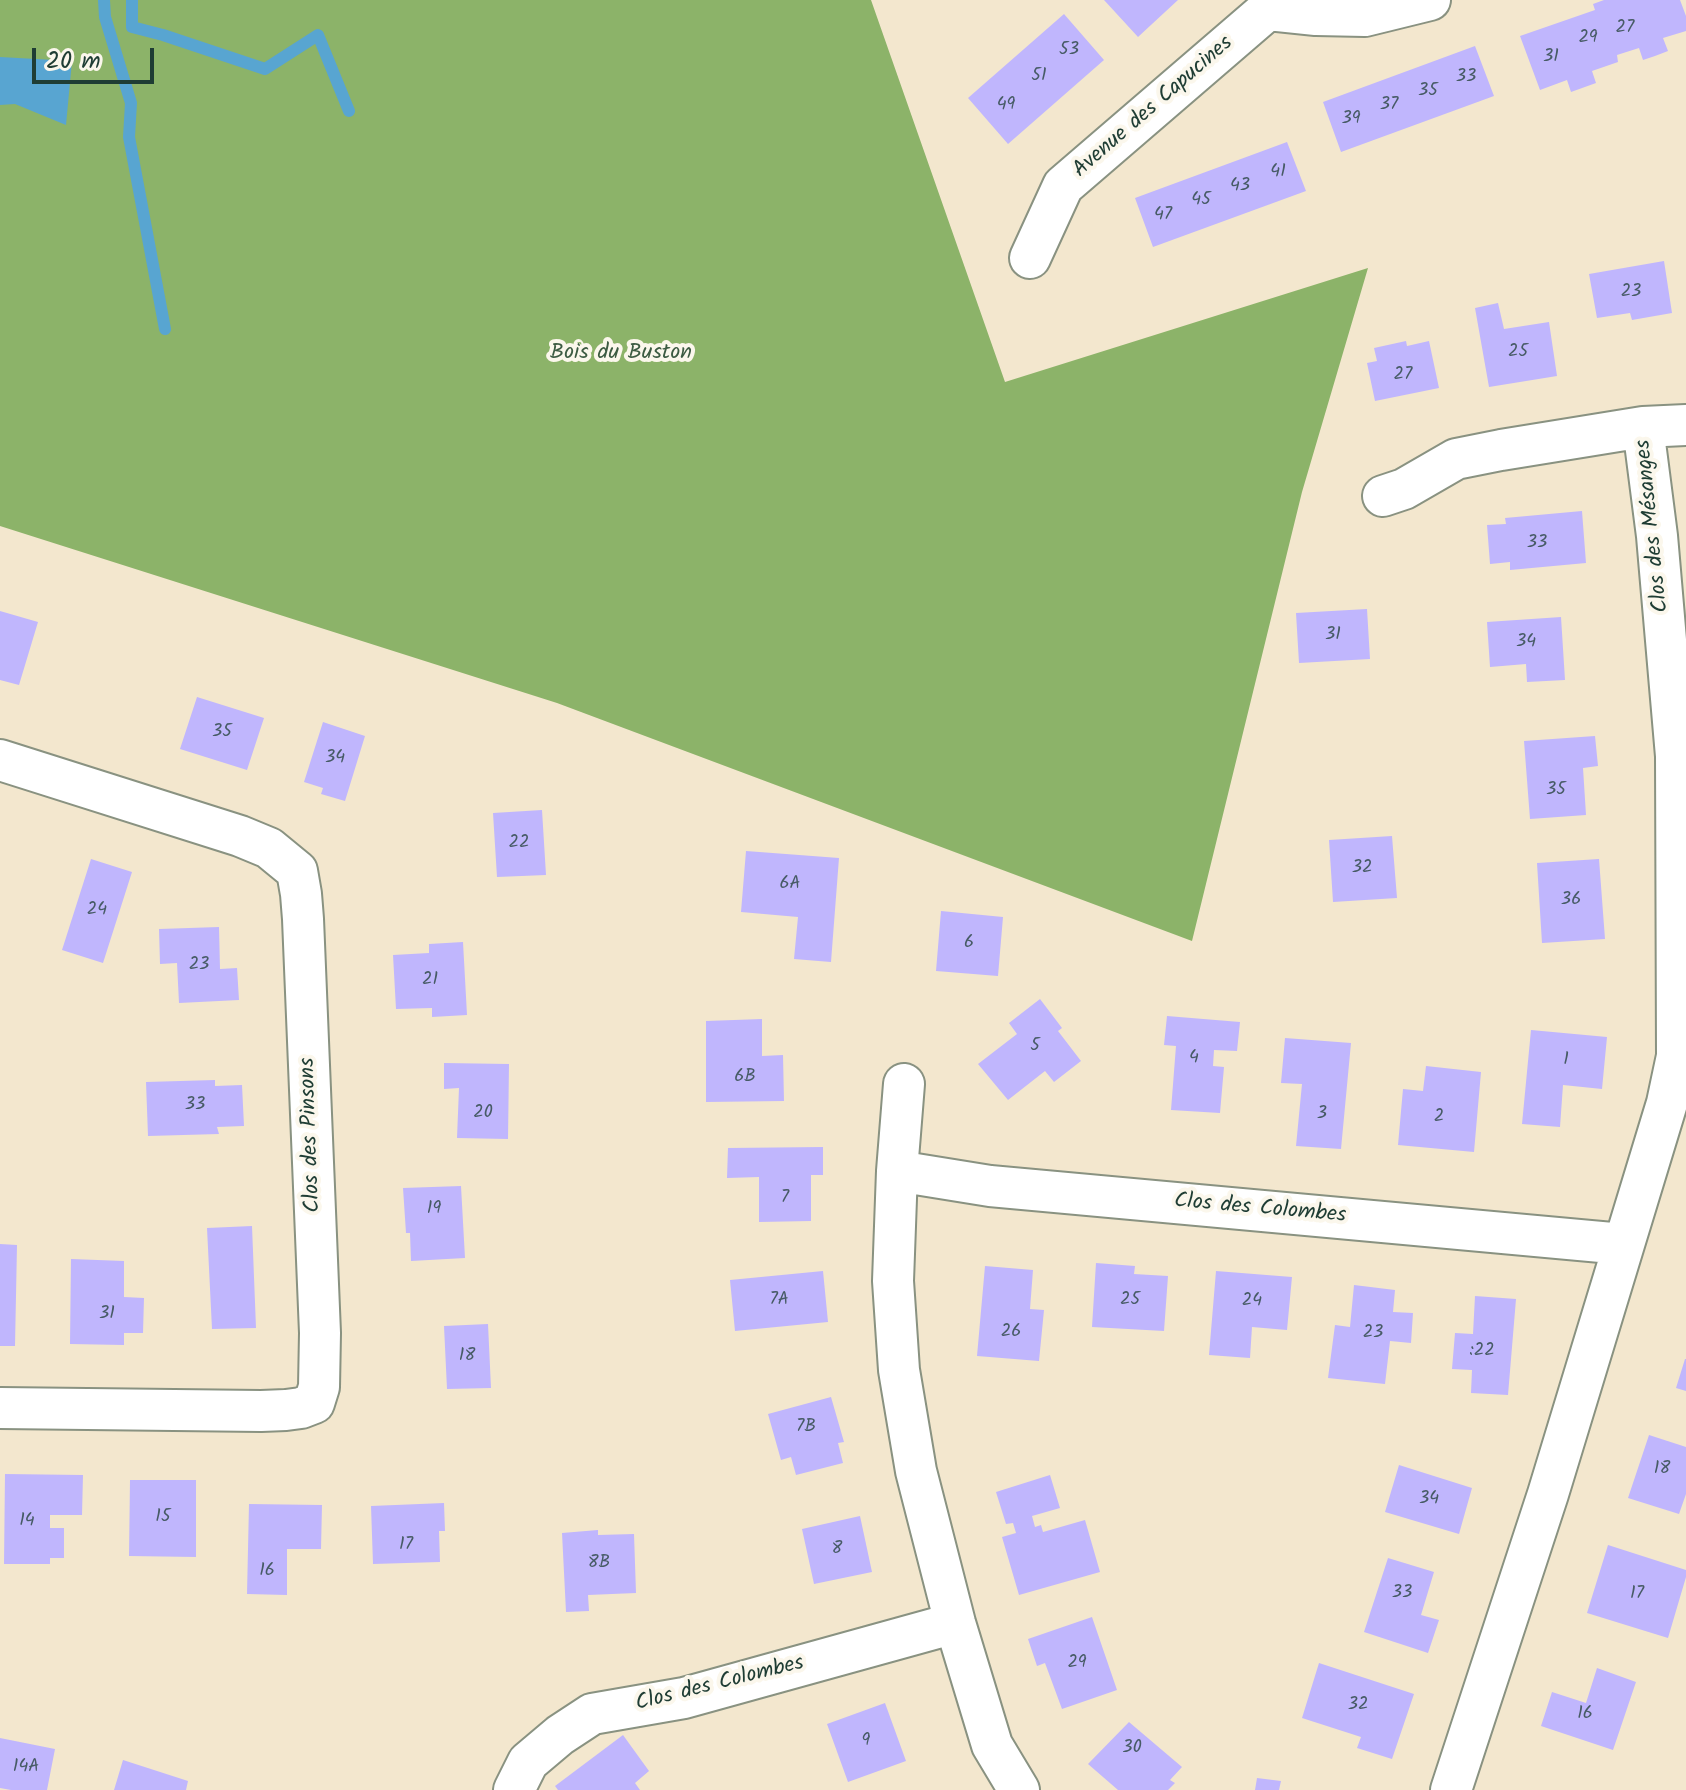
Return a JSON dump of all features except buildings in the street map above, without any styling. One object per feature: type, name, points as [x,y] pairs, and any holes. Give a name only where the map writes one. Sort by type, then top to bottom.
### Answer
[{"type":"street","name":"Avenue des Capucines","points":[[1030,258],[1063,186],[1274,5],[1316,15],[1365,16],[1430,0]]},
{"type":"street","name":"Clos des Mésanges","points":[[1383,496],[1404,489],[1456,459],[1643,427],[1686,425]]},
{"type":"street","name":"Clos des Mésanges","points":[[1623,1244],[1682,1049],[1675,942],[1682,866],[1675,740],[1657,536],[1643,427]]},
{"type":"street","name":"Clos des Pinsons","points":[[0,760],[240,836],[269,848],[297,871],[303,919],[320,1360],[319,1387],[314,1403],[301,1408],[0,1408]]},
{"type":"street","points":[[904,1084],[893,1281],[899,1370],[916,1471],[955,1623],[992,1745],[1019,1790]]},
{"type":"street","name":"Clos des Colombes","points":[[897,1171],[990,1186],[1623,1244]]},
{"type":"street","points":[[1451,1790],[1548,1494],[1623,1244]]},
{"type":"street","name":"Clos des Colombes","points":[[514,1790],[528,1762],[592,1714],[684,1698],[955,1623]]},
{"type":"green space","name":"Bois du Buston","points":[[0,0],[871,0],[1005,382],[1368,268],[1302,492],[1192,941],[557,703],[0,526]]},
{"type":"water","points":[[0,57],[72,61],[66,125],[15,104],[0,105]]},
{"type":"waterway","points":[[104,0],[105,17],[131,103],[129,137],[165,329]]},
{"type":"waterway","points":[[132,0],[132,27],[265,69],[318,35],[349,111]]}]
